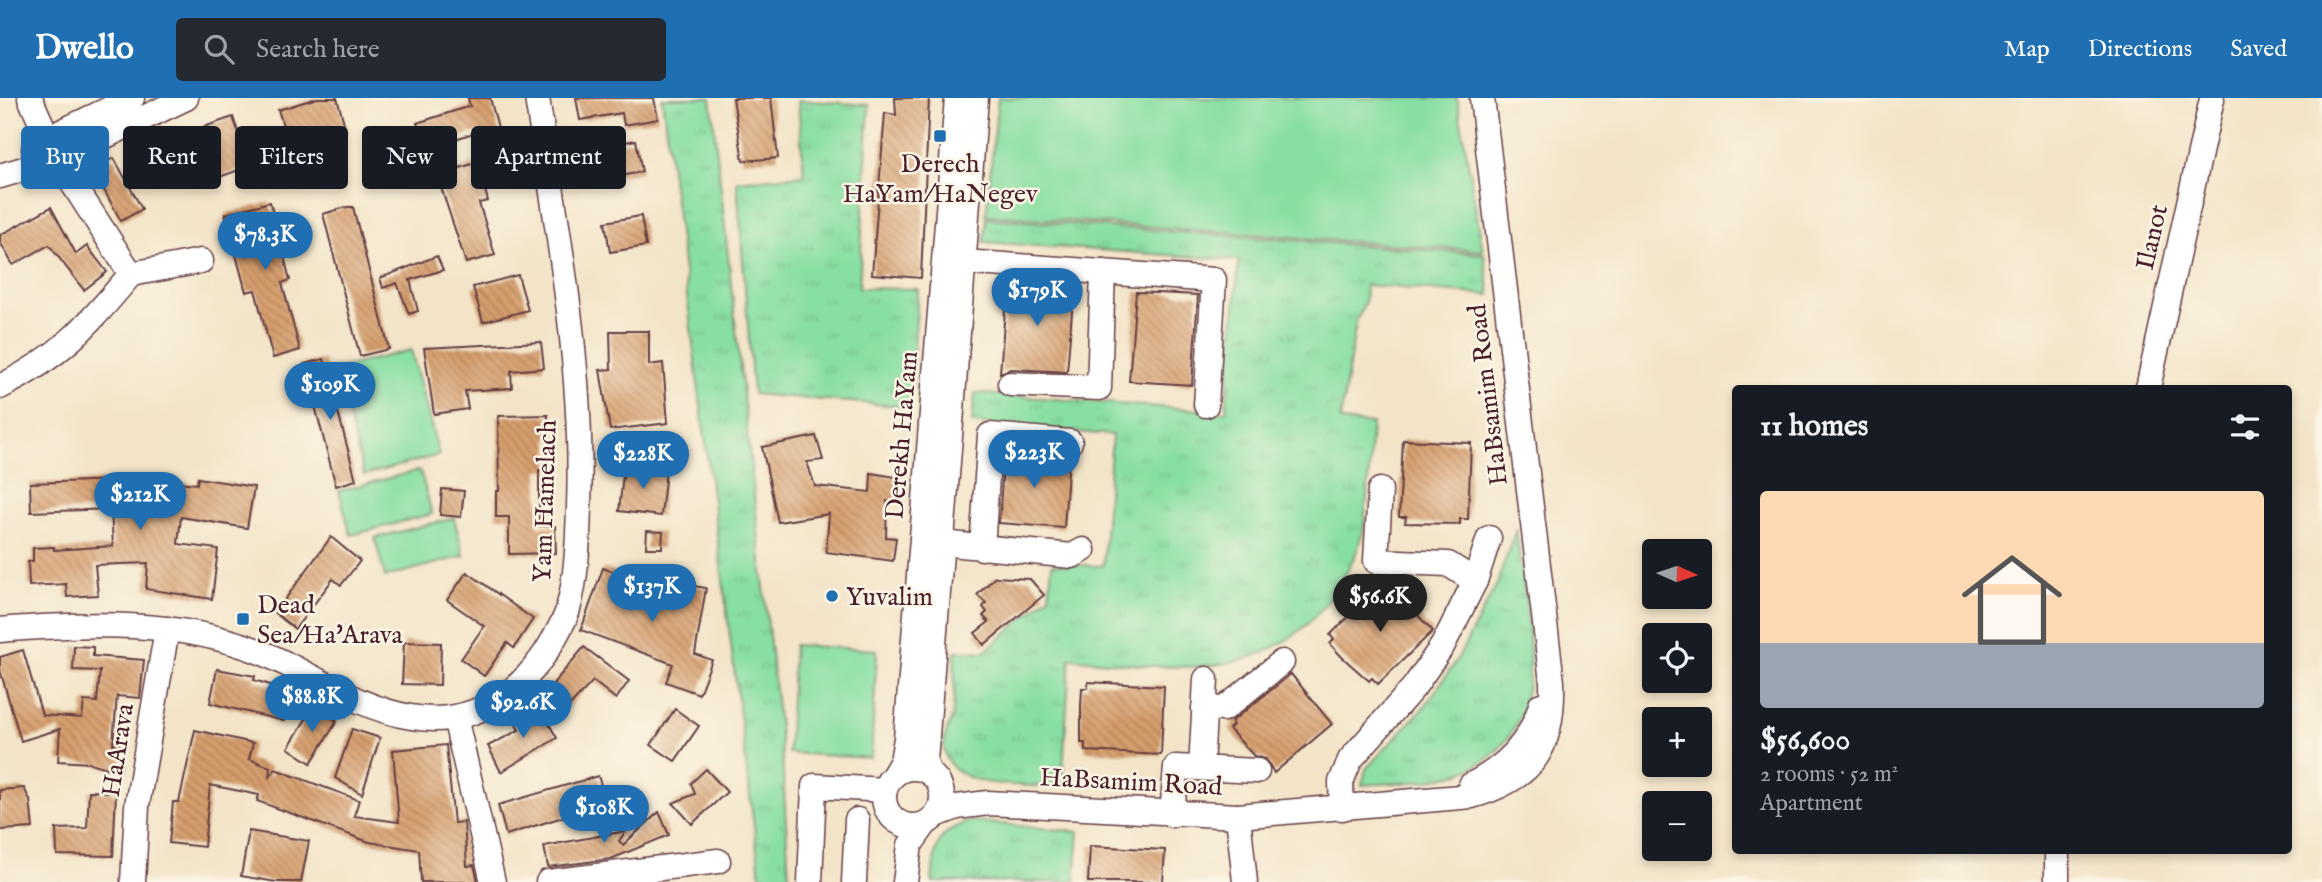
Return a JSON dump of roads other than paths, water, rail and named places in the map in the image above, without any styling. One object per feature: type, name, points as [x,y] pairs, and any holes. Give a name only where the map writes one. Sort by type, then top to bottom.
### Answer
[{"type":"street","points":[[30,98],[42,126]]},
{"type":"street","points":[[88,126],[132,98]]},
{"type":"street","points":[[109,127],[186,98]]},
{"type":"street","name":"Yam Hamelach","points":[[0,630],[82,623],[167,629],[261,653],[367,704],[412,717],[455,717],[489,707],[521,685],[545,656],[568,611],[578,543],[580,429],[565,280],[537,98]]},
{"type":"street","name":"Derekh HaYam","points":[[889,783],[902,761],[906,739],[957,98]]},
{"type":"street","name":"Derekh HaYam","points":[[934,778],[925,761],[976,98]]},
{"type":"street","name":"HaBsamim Road","points":[[1475,98],[1486,142]]},
{"type":"street","name":"HaBsamim Road","points":[[934,778],[970,799],[988,803],[1172,815],[1238,816],[1438,799],[1486,778],[1504,765],[1529,735],[1542,700],[1545,641],[1482,98]]},
{"type":"street","name":"Ilanot","points":[[2149,385],[2210,98]]},
{"type":"street","points":[[0,176],[21,165]]},
{"type":"street","points":[[77,189],[131,274]]},
{"type":"street","points":[[0,387],[34,370],[78,336],[131,274],[201,261]]},
{"type":"street","points":[[963,262],[1214,280],[1206,405]]},
{"type":"street","points":[[1010,384],[1099,388],[1103,272]]},
{"type":"street","points":[[982,548],[990,435],[1070,442]]},
{"type":"street","points":[[1380,490],[1376,561],[1448,564],[1475,581]]},
{"type":"street","points":[[1342,808],[1341,782],[1350,760],[1429,666],[1455,623],[1475,581],[1489,538]]},
{"type":"street","points":[[941,543],[1072,556],[1083,550]]},
{"type":"street","name":"HaArava","points":[[133,882],[137,806],[167,629]]},
{"type":"street","points":[[1204,708],[1224,709],[1282,662]]},
{"type":"street","points":[[1202,768],[1206,679]]},
{"type":"street","points":[[455,717],[494,882]]},
{"type":"street","points":[[1172,815],[1176,767],[1256,771]]},
{"type":"street","points":[[810,882],[814,786],[889,783],[910,768],[934,778],[942,803],[915,837],[907,855],[905,882]]},
{"type":"street","points":[[889,783],[886,809],[895,820],[907,855]]},
{"type":"street","name":"HaBsamim Road","points":[[930,819],[957,807],[988,803]]},
{"type":"street","points":[[1238,816],[1245,882]]},
{"type":"street","points":[[895,820],[907,825],[930,819]]},
{"type":"street","points":[[854,882],[857,820]]},
{"type":"street","points":[[2057,854],[2057,882]]},
{"type":"street","points":[[548,882],[718,861]]},
{"type":"place","name":"Derech HaYam/HaNegev","points":[[940,136]]},
{"type":"place","name":"Yuvalim","points":[[832,596]]},
{"type":"place","name":"Dead Sea/Ha'Arava","points":[[243,619]]}]
